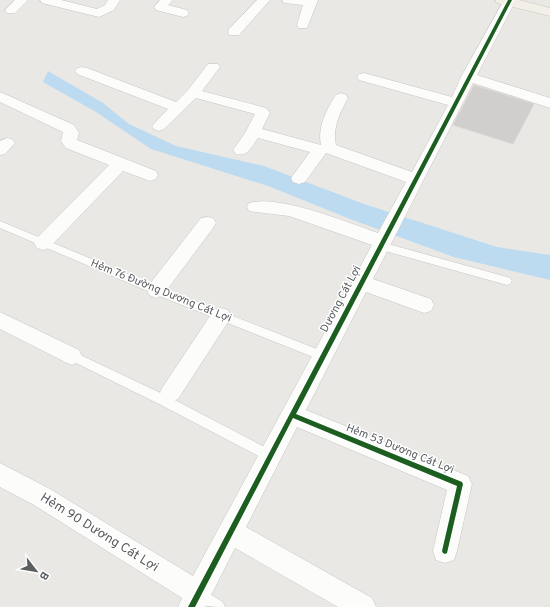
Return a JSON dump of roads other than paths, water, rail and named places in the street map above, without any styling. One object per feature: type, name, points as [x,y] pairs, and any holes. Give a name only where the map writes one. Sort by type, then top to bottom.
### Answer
[{"type":"main road","points":[[532,0],[550,4]]},
{"type":"main road","points":[[507,1],[550,12]]},
{"type":"street","points":[[11,10],[22,0]]},
{"type":"street","points":[[46,0],[99,13],[110,7],[114,0]]},
{"type":"street","points":[[167,0],[160,7],[183,13]]},
{"type":"street","points":[[234,32],[264,0]]},
{"type":"street","points":[[288,0],[311,1],[303,25]]},
{"type":"street","name":"Dương Cát Lợi","points":[[195,601],[400,210],[507,1]]},
{"type":"street","points":[[160,126],[179,108],[213,67]]},
{"type":"street","points":[[82,71],[179,108]]},
{"type":"street","points":[[364,77],[455,102]]},
{"type":"street","points":[[468,77],[550,102]]},
{"type":"street","points":[[192,93],[261,111],[263,113],[254,132],[241,150]]},
{"type":"street","points":[[0,96],[69,129],[71,133],[69,141],[71,144],[150,174]]},
{"type":"street","points":[[341,98],[336,106],[327,137],[329,148],[416,179]]},
{"type":"street","points":[[254,132],[320,150],[299,178]]},
{"type":"street","points":[[43,243],[121,163]]},
{"type":"street","points":[[255,207],[290,210],[383,242]]},
{"type":"street","points":[[156,290],[206,223]]},
{"type":"street","points":[[361,283],[424,306]]},
{"type":"street","points":[[171,392],[221,316]]},
{"type":"street","points":[[0,320],[72,356]]},
{"type":"street","name":"Hẻm 53 Dương Cát Lợi","points":[[292,415],[460,484],[445,551]]},
{"type":"street","name":"Hẻm 90 Dương Cát Lợi","points":[[0,474],[42,497],[195,601]]},
{"type":"street","points":[[231,532],[363,607]]},
{"type":"lane","name":"Hẻm 76 Đường Dương Cát Lợi","points":[[0,224],[156,290],[323,356]]},
{"type":"lane","points":[[383,242],[507,281]]},
{"type":"lane","points":[[72,356],[165,401],[270,456]]},
{"type":"lane","points":[[195,601],[218,607]]},
{"type":"water","points":[[48,71],[103,103],[129,124],[176,146],[264,166],[364,204],[497,247],[550,255],[550,280],[454,257],[350,219],[268,186],[151,149],[96,112],[43,82]]}]
